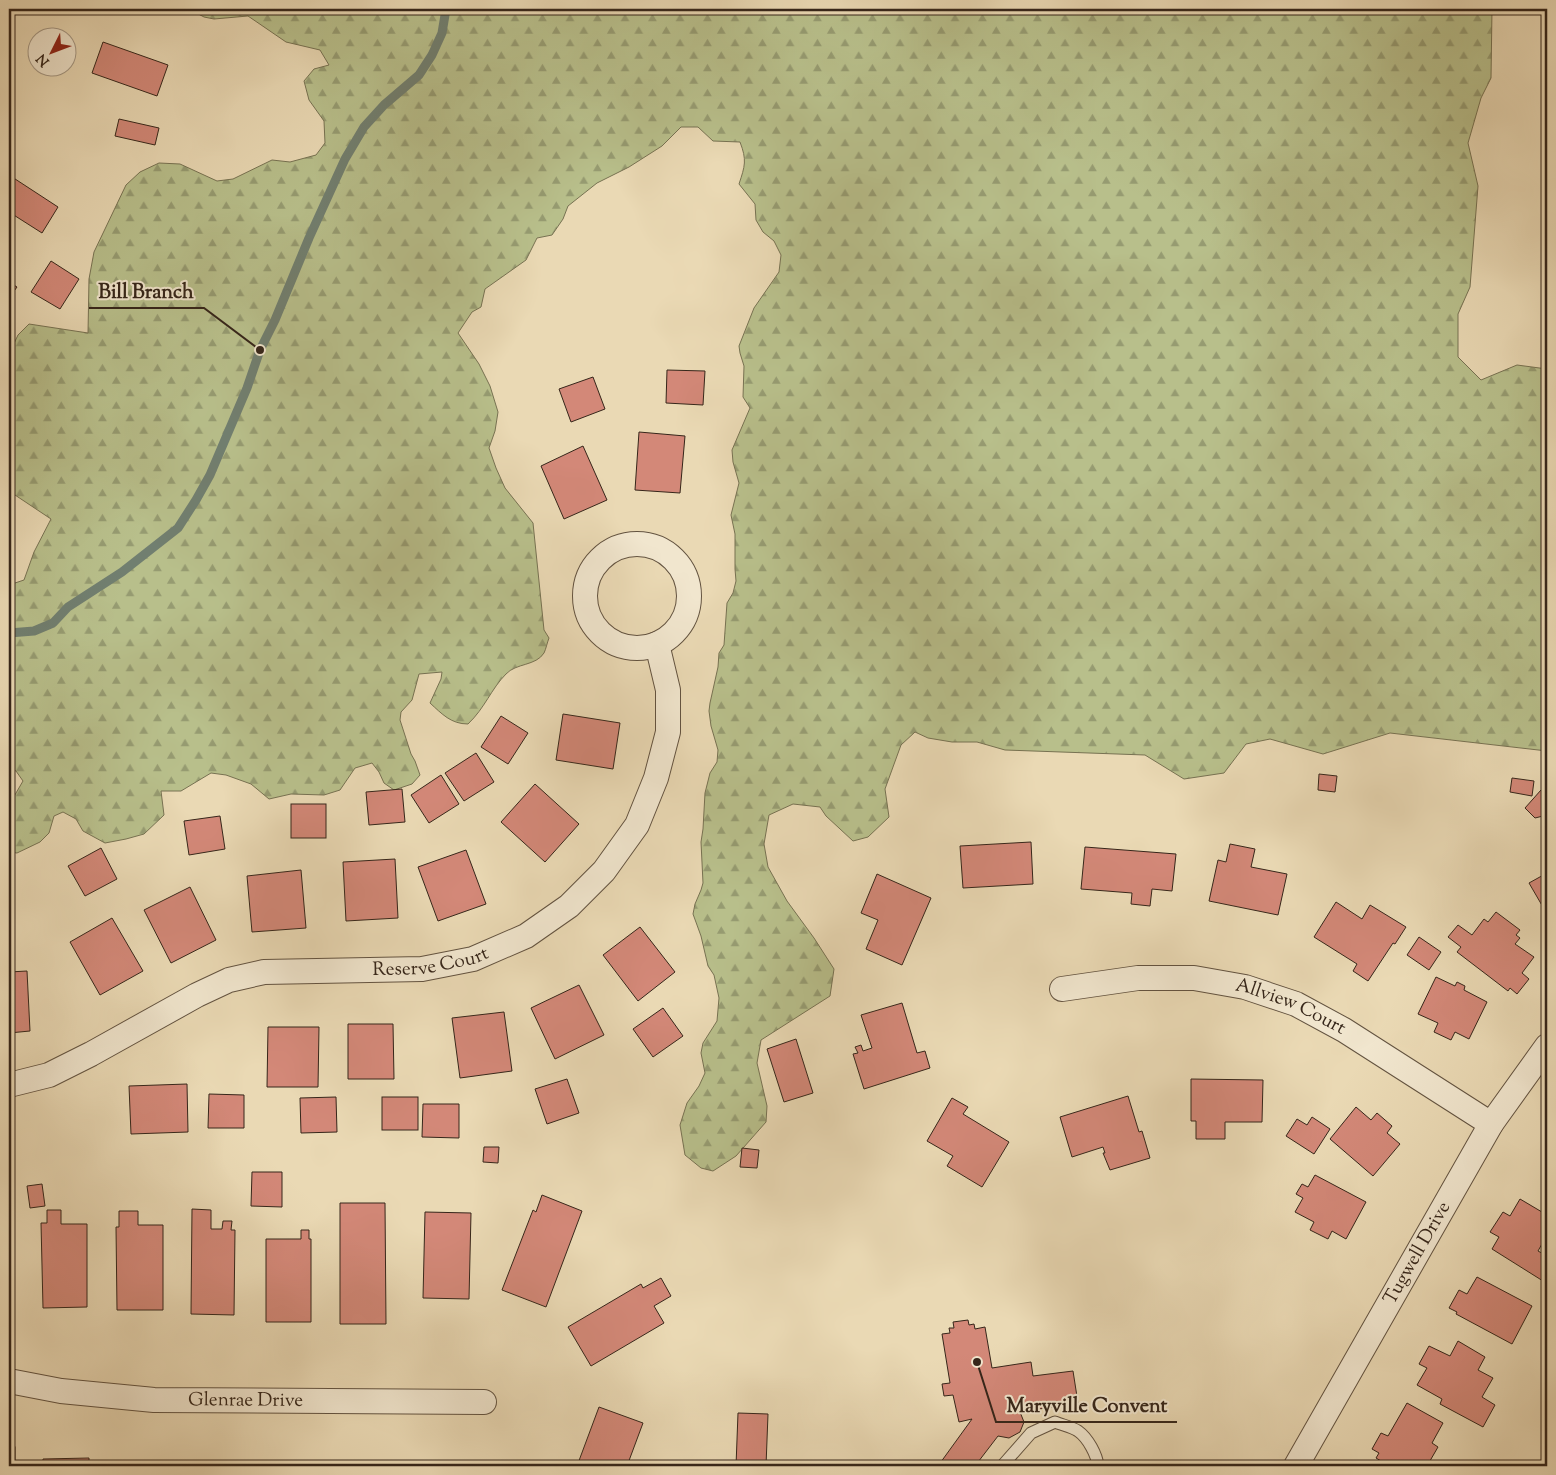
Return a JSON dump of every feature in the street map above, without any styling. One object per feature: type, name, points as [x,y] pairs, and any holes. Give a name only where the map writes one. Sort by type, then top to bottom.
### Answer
[{"type":"street","points":[[630,545],[642,545],[659,550],[673,559],[684,573],[689,596],[686,613],[680,625],[668,638],[657,644],[636,648],[618,645],[603,636],[591,622],[586,608],[585,590],[589,574],[600,559],[612,550],[630,545]]},
{"type":"street","name":"Reserve Court","points":[[9,1085],[49,1075],[197,995],[229,980],[264,972],[422,969],[473,959],[526,936],[569,906],[604,871],[637,824],[656,778],[668,732],[668,690],[657,644]]},
{"type":"street","name":"Allview Court","points":[[1062,989],[1138,978],[1194,978],[1245,987],[1296,1004],[1344,1030],[1491,1124]]},
{"type":"street","name":"Tugwell Drive","points":[[1296,1466],[1491,1124],[1547,1046]]},
{"type":"street","name":"Glenrae Drive","points":[[9,1381],[61,1391],[154,1400],[484,1402]]},
{"type":"lane","points":[[1002,1466],[1031,1433],[1055,1422],[1078,1431],[1089,1442],[1098,1466]]},
{"type":"green space","points":[[189,9],[1492,9],[1491,78],[1481,98],[1468,143],[1478,186],[1470,287],[1458,314],[1458,357],[1481,380],[1517,365],[1547,369],[1547,751],[1390,733],[1323,754],[1270,739],[1246,744],[1224,773],[1184,779],[1145,755],[1005,750],[977,742],[952,742],[928,738],[915,732],[901,745],[885,789],[889,817],[868,837],[853,841],[826,816],[820,807],[793,804],[769,815],[764,844],[768,867],[787,901],[834,969],[830,996],[761,1040],[757,1063],[767,1106],[766,1122],[736,1156],[713,1171],[701,1168],[685,1155],[680,1125],[687,1103],[699,1086],[705,1073],[701,1053],[703,1043],[717,1021],[719,998],[714,975],[708,966],[701,936],[693,914],[703,883],[701,842],[705,793],[710,773],[717,762],[718,750],[711,726],[710,703],[719,653],[724,645],[727,603],[733,593],[736,581],[735,534],[731,515],[739,483],[733,462],[732,450],[750,408],[743,397],[744,366],[739,346],[754,308],[779,272],[781,255],[774,241],[763,232],[756,220],[755,204],[739,184],[744,163],[744,154],[740,142],[713,141],[698,127],[681,127],[662,146],[629,167],[597,183],[568,206],[563,219],[552,235],[537,238],[526,260],[485,289],[481,307],[472,312],[458,333],[479,364],[490,386],[498,412],[495,431],[489,448],[496,468],[505,488],[533,523],[544,630],[549,638],[545,651],[540,657],[510,670],[468,724],[452,720],[430,703],[441,679],[442,672],[419,674],[412,700],[401,712],[400,720],[420,775],[412,784],[394,790],[384,783],[372,763],[355,768],[340,790],[324,795],[291,794],[269,799],[251,784],[226,775],[211,773],[181,791],[161,791],[164,815],[144,834],[105,843],[83,831],[76,819],[63,812],[54,816],[49,833],[40,842],[17,853],[9,852],[9,805],[23,781],[16,771],[9,768],[9,585],[24,580],[34,552],[51,519],[9,491],[9,445],[13,420],[9,404],[9,354],[18,335],[29,324],[88,333],[89,279],[94,252],[126,185],[140,172],[159,163],[180,164],[217,181],[233,179],[272,160],[290,162],[316,155],[325,143],[324,121],[309,100],[304,81],[314,69],[329,65],[320,50],[286,42],[248,16],[214,19],[204,17]]},
{"type":"building","points":[[103,42],[168,65],[157,96],[92,73]]},
{"type":"building","points":[[119,119],[159,128],[155,145],[115,136]]},
{"type":"building","points":[[9,175],[58,207],[42,233],[9,212]]},
{"type":"building","points":[[51,261],[79,279],[60,309],[31,292]]},
{"type":"building","points":[[9,282],[17,287],[9,298]]},
{"type":"building","points":[[667,370],[705,371],[703,405],[666,403]]},
{"type":"building","points":[[593,377],[605,409],[571,422],[559,389]]},
{"type":"building","points":[[639,432],[685,436],[680,493],[635,490]]},
{"type":"building","points":[[583,446],[607,500],[564,519],[541,466]]},
{"type":"building","points":[[563,714],[620,723],[613,769],[556,760]]},
{"type":"building","points":[[501,716],[528,733],[508,764],[481,747]]},
{"type":"building","points":[[476,753],[494,782],[464,801],[445,773]]},
{"type":"building","points":[[1319,774],[1337,776],[1335,792],[1318,790]]},
{"type":"building","points":[[441,775],[459,804],[429,823],[411,795]]},
{"type":"building","points":[[1512,778],[1534,781],[1532,796],[1510,792]]},
{"type":"building","points":[[535,784],[579,824],[545,862],[501,822]]},
{"type":"building","points":[[402,789],[405,822],[369,825],[366,792]]},
{"type":"building","points":[[1541,790],[1547,796],[1547,815],[1535,818],[1525,808]]},
{"type":"building","points":[[291,804],[326,804],[326,838],[291,838]]},
{"type":"building","points":[[220,816],[225,849],[189,855],[184,821]]},
{"type":"building","points":[[1031,842],[1033,884],[963,888],[960,846]]},
{"type":"building","points":[[1230,844],[1255,849],[1251,867],[1287,874],[1278,915],[1209,901],[1218,860],[1226,862]]},
{"type":"building","points":[[1085,847],[1176,854],[1172,891],[1152,889],[1150,906],[1131,904],[1132,893],[1081,889]]},
{"type":"building","points":[[101,848],[117,879],[85,896],[68,866]]},
{"type":"building","points":[[466,850],[486,904],[438,921],[418,867]]},
{"type":"building","points":[[395,859],[398,918],[346,921],[343,862]]},
{"type":"building","points":[[301,870],[306,928],[252,932],[247,876]]},
{"type":"building","points":[[1547,873],[1547,914],[1529,883]]},
{"type":"building","points":[[877,874],[931,898],[902,965],[866,949],[878,920],[861,913]]},
{"type":"building","points":[[190,887],[216,940],[171,963],[144,910]]},
{"type":"building","points":[[1336,902],[1362,919],[1370,905],[1406,927],[1368,981],[1353,971],[1357,964],[1314,937]]},
{"type":"building","points":[[1496,912],[1520,930],[1516,935],[1520,938],[1515,944],[1534,957],[1522,973],[1529,979],[1517,994],[1510,988],[1508,991],[1457,952],[1461,947],[1448,937],[1458,925],[1472,935],[1484,919],[1488,922]]},
{"type":"building","points":[[112,918],[143,971],[100,995],[70,942]]},
{"type":"building","points":[[640,927],[675,972],[638,1001],[603,955]]},
{"type":"building","points":[[1419,937],[1441,952],[1429,970],[1407,955]]},
{"type":"building","points":[[27,971],[30,1031],[9,1033],[9,972]]},
{"type":"building","points":[[1436,977],[1455,986],[1457,982],[1465,986],[1464,990],[1487,1002],[1469,1039],[1455,1032],[1451,1040],[1434,1032],[1438,1023],[1418,1014]]},
{"type":"building","points":[[579,985],[604,1035],[555,1059],[531,1008]]},
{"type":"building","points":[[902,1003],[917,1053],[925,1051],[930,1068],[864,1089],[853,1054],[858,1053],[855,1047],[861,1045],[863,1051],[872,1048],[861,1015]]},
{"type":"building","points":[[663,1008],[683,1036],[653,1057],[633,1029]]},
{"type":"building","points":[[504,1012],[512,1071],[460,1078],[452,1018]]},
{"type":"building","points":[[348,1024],[393,1024],[394,1079],[348,1079]]},
{"type":"building","points":[[268,1027],[319,1027],[318,1087],[267,1087]]},
{"type":"building","points":[[796,1039],[813,1093],[784,1102],[767,1049]]},
{"type":"building","points":[[567,1079],[579,1113],[547,1124],[535,1089]]},
{"type":"building","points":[[1191,1079],[1263,1080],[1262,1122],[1225,1122],[1225,1139],[1196,1139],[1196,1121],[1191,1121]]},
{"type":"building","points":[[187,1084],[188,1132],[131,1134],[129,1086]]},
{"type":"building","points":[[209,1094],[244,1095],[244,1128],[208,1128]]},
{"type":"building","points":[[1128,1096],[1139,1132],[1142,1131],[1150,1158],[1110,1170],[1103,1153],[1105,1153],[1103,1147],[1072,1157],[1060,1117]]},
{"type":"building","points":[[336,1097],[337,1132],[301,1133],[300,1098]]},
{"type":"building","points":[[382,1097],[418,1097],[418,1130],[382,1130]]},
{"type":"building","points":[[952,1098],[968,1107],[963,1114],[1009,1142],[982,1187],[947,1166],[953,1156],[927,1141]]},
{"type":"building","points":[[423,1104],[459,1104],[459,1138],[422,1137]]},
{"type":"building","points":[[1356,1107],[1371,1120],[1377,1113],[1392,1126],[1387,1133],[1400,1144],[1373,1176],[1330,1139]]},
{"type":"building","points":[[1312,1117],[1330,1129],[1314,1154],[1286,1136],[1297,1119],[1307,1125]]},
{"type":"building","points":[[484,1147],[499,1147],[498,1163],[483,1162]]},
{"type":"building","points":[[742,1148],[759,1150],[757,1168],[740,1167]]},
{"type":"building","points":[[252,1172],[282,1172],[282,1207],[251,1206]]},
{"type":"building","points":[[1315,1175],[1366,1202],[1346,1239],[1332,1231],[1328,1239],[1310,1230],[1314,1222],[1295,1212],[1303,1198],[1296,1194],[1302,1184],[1308,1187]]},
{"type":"building","points":[[42,1184],[45,1206],[30,1208],[27,1186]]},
{"type":"building","points":[[542,1195],[582,1211],[546,1307],[502,1290],[533,1210],[536,1212]]},
{"type":"building","points":[[1520,1199],[1547,1215],[1547,1235],[1538,1251],[1547,1256],[1547,1274],[1543,1281],[1492,1249],[1499,1237],[1490,1232],[1503,1212],[1510,1216]]},
{"type":"building","points":[[340,1203],[385,1203],[386,1324],[340,1324]]},
{"type":"building","points":[[192,1209],[211,1210],[211,1229],[222,1229],[223,1221],[232,1221],[231,1230],[235,1230],[234,1315],[191,1314]]},
{"type":"building","points":[[9,1210],[11,1210],[12,1294],[9,1294]]},
{"type":"building","points":[[47,1210],[61,1210],[61,1224],[87,1224],[87,1307],[43,1308],[41,1223],[47,1223]]},
{"type":"building","points":[[119,1211],[138,1211],[138,1225],[163,1225],[163,1310],[117,1310],[116,1227],[119,1227]]},
{"type":"building","points":[[425,1212],[471,1213],[469,1299],[423,1298]]},
{"type":"building","points":[[301,1230],[309,1230],[309,1239],[311,1239],[311,1322],[266,1322],[266,1239],[301,1239]]},
{"type":"building","points":[[1477,1277],[1532,1306],[1512,1344],[1456,1314],[1457,1312],[1449,1308],[1459,1290],[1467,1294]]},
{"type":"building","points":[[661,1278],[671,1296],[654,1306],[664,1323],[591,1366],[568,1327],[641,1284],[643,1288]]},
{"type":"building","points":[[968,1320],[969,1325],[974,1324],[975,1329],[985,1327],[992,1368],[1031,1362],[1033,1376],[1073,1371],[1078,1403],[1020,1412],[1024,1422],[1020,1432],[1009,1438],[998,1436],[975,1466],[938,1466],[972,1419],[959,1422],[953,1395],[944,1396],[942,1384],[950,1383],[942,1334],[950,1333],[949,1328],[954,1328],[953,1322]]},
{"type":"building","points":[[1458,1341],[1485,1357],[1478,1370],[1493,1378],[1482,1397],[1495,1405],[1483,1427],[1440,1404],[1442,1399],[1417,1385],[1427,1368],[1419,1364],[1429,1346],[1450,1356]]},
{"type":"building","points":[[1407,1403],[1443,1423],[1432,1443],[1438,1447],[1427,1466],[1421,1462],[1419,1466],[1397,1466],[1388,1461],[1386,1464],[1376,1458],[1379,1453],[1372,1449],[1381,1433],[1388,1436]]},
{"type":"building","points":[[599,1407],[643,1423],[627,1466],[577,1466]]},
{"type":"building","points":[[738,1413],[768,1414],[766,1466],[736,1466]]},
{"type":"building","points":[[9,1447],[15,1447],[15,1466],[9,1466]]},
{"type":"building","points":[[89,1458],[89,1466],[43,1466],[43,1459]]},
{"type":"waterway","points":[[9,633],[34,631],[53,623],[68,607],[122,572],[178,528],[210,475],[247,388],[260,350],[275,320],[309,238],[345,159],[364,127],[384,105],[419,75],[432,55],[442,33],[446,9]]},
{"type":"place","name":"Bill Branch","points":[[260,350]]},
{"type":"place","name":"Maryville Convent","points":[[977,1362]]}]
